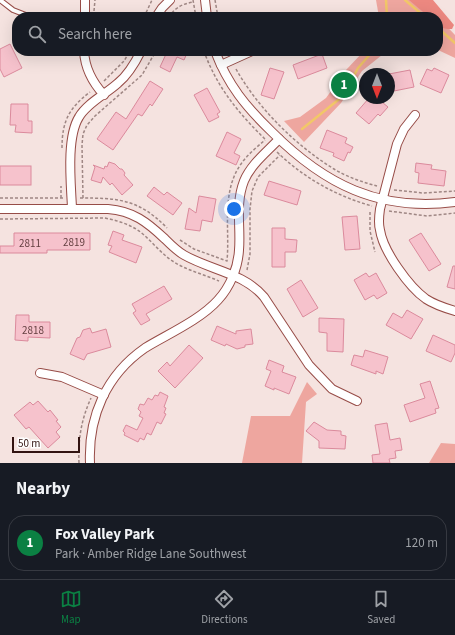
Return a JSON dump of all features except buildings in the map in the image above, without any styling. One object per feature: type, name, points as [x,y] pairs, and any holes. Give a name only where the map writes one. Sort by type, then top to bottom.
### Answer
[{"type":"street","points":[[85,0],[85,12]]},
{"type":"street","points":[[159,12],[170,0]]},
{"type":"street","points":[[205,0],[206,12]]},
{"type":"street","points":[[85,56],[87,72],[96,87],[104,95]]},
{"type":"street","points":[[72,208],[71,149],[73,131],[81,114],[126,75],[138,56]]},
{"type":"street","points":[[217,56],[220,65],[241,99],[250,110],[279,140],[300,158],[328,178],[352,190],[382,199],[423,204],[455,202]]},
{"type":"street","points":[[220,65],[242,56]]},
{"type":"street","points":[[415,115],[404,130],[397,144],[379,214],[381,236],[388,251],[409,283],[420,294],[432,302],[455,311]]},
{"type":"street","points":[[90,463],[92,428],[104,395],[116,375],[135,355],[196,318],[213,306],[223,294],[233,275],[239,253],[239,208],[240,196],[244,182],[249,171],[279,140]]},
{"type":"street","points":[[0,209],[72,208],[118,210],[132,214],[144,220],[183,255],[233,275],[258,290],[277,316],[302,358],[324,382],[336,391],[357,401]]},
{"type":"street","points":[[40,373],[53,374],[62,377],[104,395]]},
{"type":"lane","points":[[0,0],[18,12]]},
{"type":"path","points":[[94,12],[95,0]]},
{"type":"path","points":[[146,12],[152,0]]},
{"type":"path","points":[[215,0],[217,12]]},
{"type":"path","points":[[172,12],[183,4],[193,1],[195,12]]},
{"type":"path","points":[[104,80],[124,61],[127,56]]},
{"type":"path","points":[[83,198],[82,145],[83,134],[87,125],[95,116],[142,75],[153,56]]},
{"type":"path","points":[[231,61],[242,79],[270,116],[315,155],[334,169],[346,175],[385,189],[423,193],[455,191]]},
{"type":"path","points":[[247,270],[250,249],[250,201],[254,186],[263,171],[280,155]]},
{"type":"path","points":[[0,198],[61,198]]},
{"type":"path","points":[[388,211],[427,216],[455,213]]},
{"type":"path","points":[[0,219],[105,218],[120,221],[144,234],[171,260],[219,281]]},
{"type":"path","points":[[79,463],[78,444],[81,426],[90,400]]},
{"type":"shaded area","points":[[376,0],[422,0],[433,12],[378,12]]},
{"type":"shaded area","points":[[409,0],[433,0],[454,25],[452,29],[443,27],[443,12],[423,12]]},
{"type":"shaded area","points":[[443,22],[455,35],[455,58],[443,52]]},
{"type":"shaded area","points":[[359,56],[381,56],[366,68],[359,68],[359,76],[341,103],[304,142],[284,121],[300,117],[326,98],[346,70]]},
{"type":"shaded area","points":[[307,382],[317,394],[306,402],[302,463],[242,463],[251,416],[290,416]]},
{"type":"shaded area","points":[[441,443],[455,444],[455,463],[429,463]]},
{"type":"waterway","points":[[386,0],[387,12]]},
{"type":"waterway","points":[[405,0],[419,12]]},
{"type":"waterway","points":[[443,32],[455,43]]},
{"type":"waterway","points":[[302,129],[343,96],[358,68],[369,56]]},
{"type":"place","name":"Fox Valley Park","points":[[344,85]]}]
